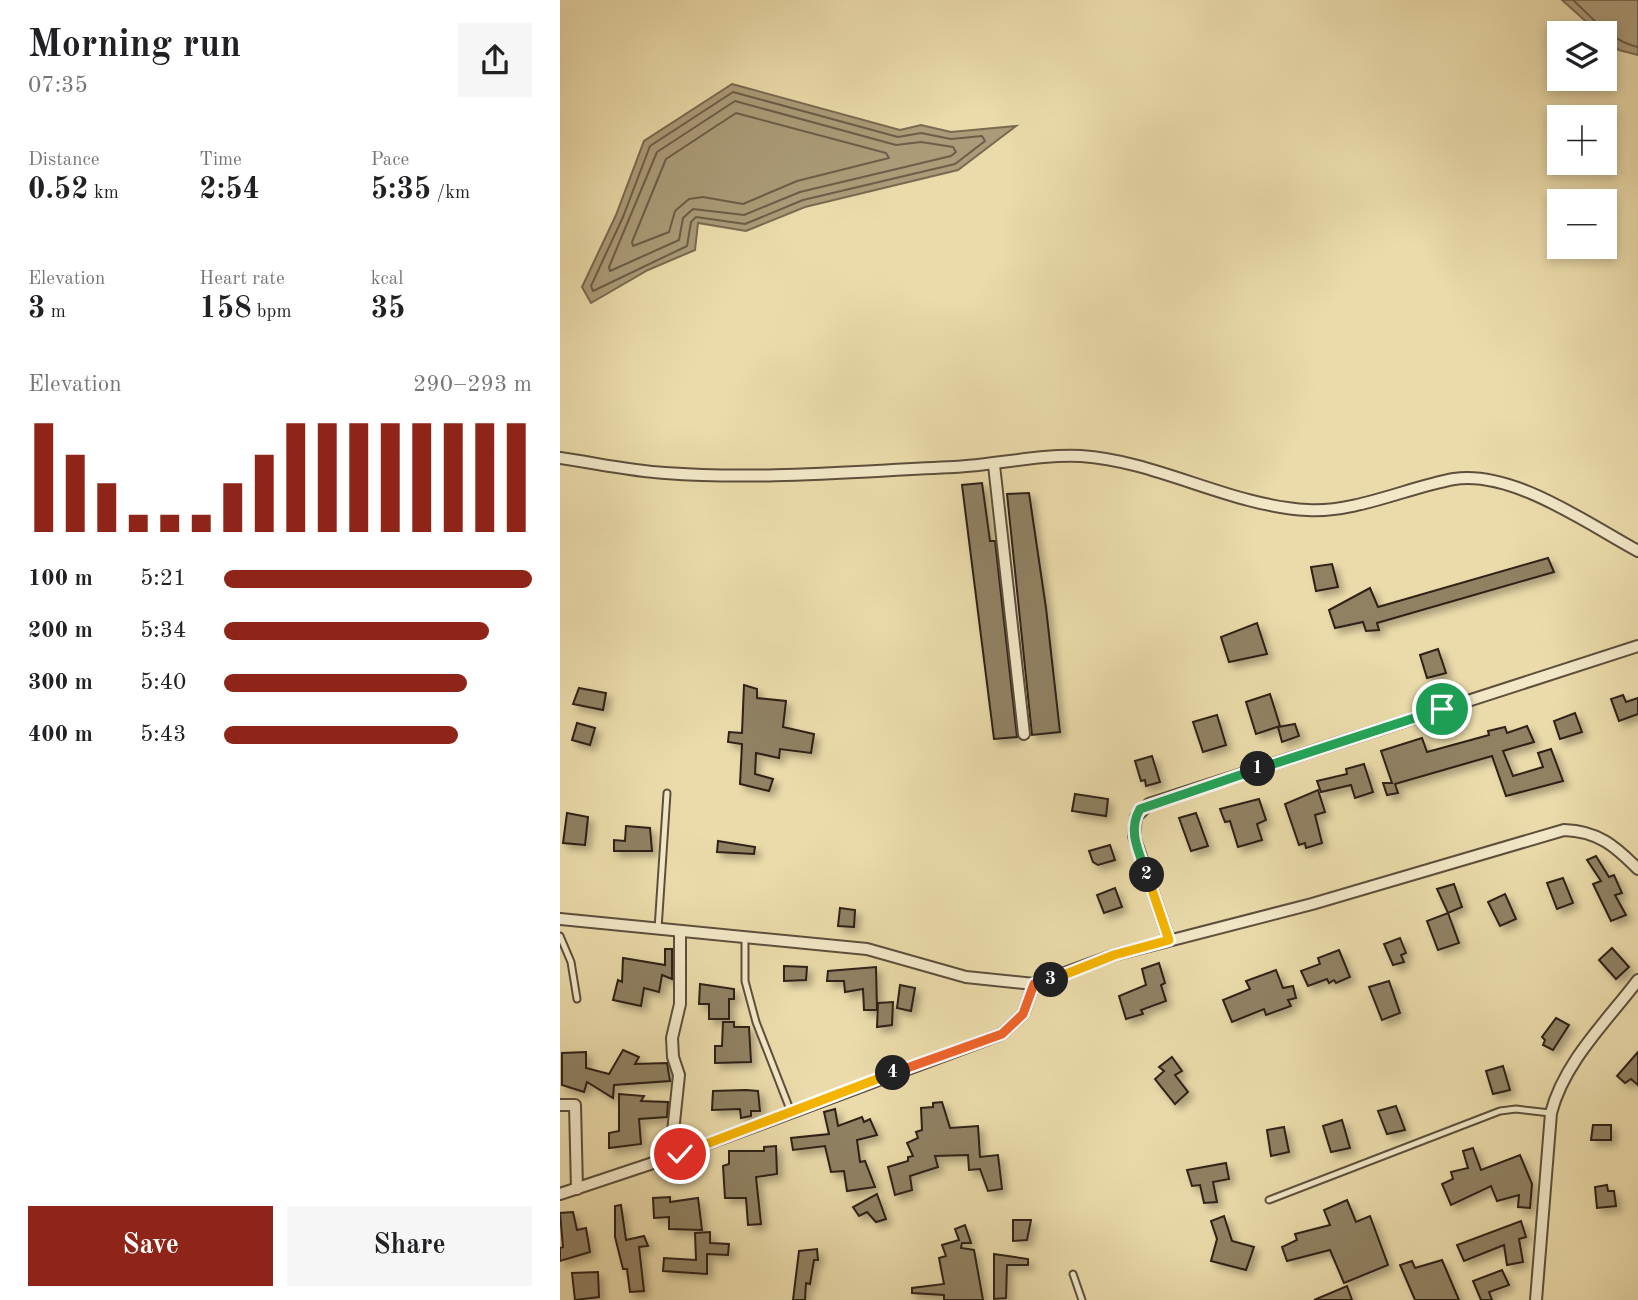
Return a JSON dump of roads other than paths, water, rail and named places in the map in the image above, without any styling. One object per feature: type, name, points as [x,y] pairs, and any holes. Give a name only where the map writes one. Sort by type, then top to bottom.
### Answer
[{"type":"street","points":[[560,458],[662,473],[733,476],[994,465],[1052,456],[1112,461],[1271,505],[1307,510],[1324,510],[1458,479],[1495,482],[1517,487],[1638,551]]},
{"type":"street","points":[[994,465],[1024,734]]},
{"type":"street","points":[[1169,940],[1134,836],[1133,826],[1140,809],[1638,646]]},
{"type":"street","points":[[560,919],[680,933],[867,949],[966,976],[1034,984],[1114,955],[1312,904],[1564,830],[1592,833],[1604,838],[1638,869]]},
{"type":"street","points":[[680,933],[680,1004],[672,1038],[678,1075],[673,1132],[680,1154]]},
{"type":"street","points":[[1536,1300],[1551,1113],[1556,1092],[1566,1074],[1638,980]]},
{"type":"street","points":[[560,1194],[680,1154],[1002,1034],[1023,1014],[1034,984]]},
{"type":"street","points":[[560,1105],[575,1105],[577,1189]]},
{"type":"lane","points":[[658,930],[667,793]]},
{"type":"lane","points":[[560,936],[571,962],[577,999]]},
{"type":"lane","points":[[745,938],[745,981],[756,1022],[791,1112]]},
{"type":"lane","points":[[1269,1200],[1500,1111],[1516,1109],[1551,1113]]},
{"type":"lane","points":[[1073,1274],[1082,1300]]},
{"type":"water","points":[[1562,0],[1638,0],[1638,55],[1617,48],[1617,21],[1586,21]]},
{"type":"water","points":[[732,84],[900,130],[921,125],[951,132],[1016,126],[958,170],[805,207],[746,231],[698,223],[695,250],[648,270],[591,303],[582,287],[616,215],[644,141]]}]
